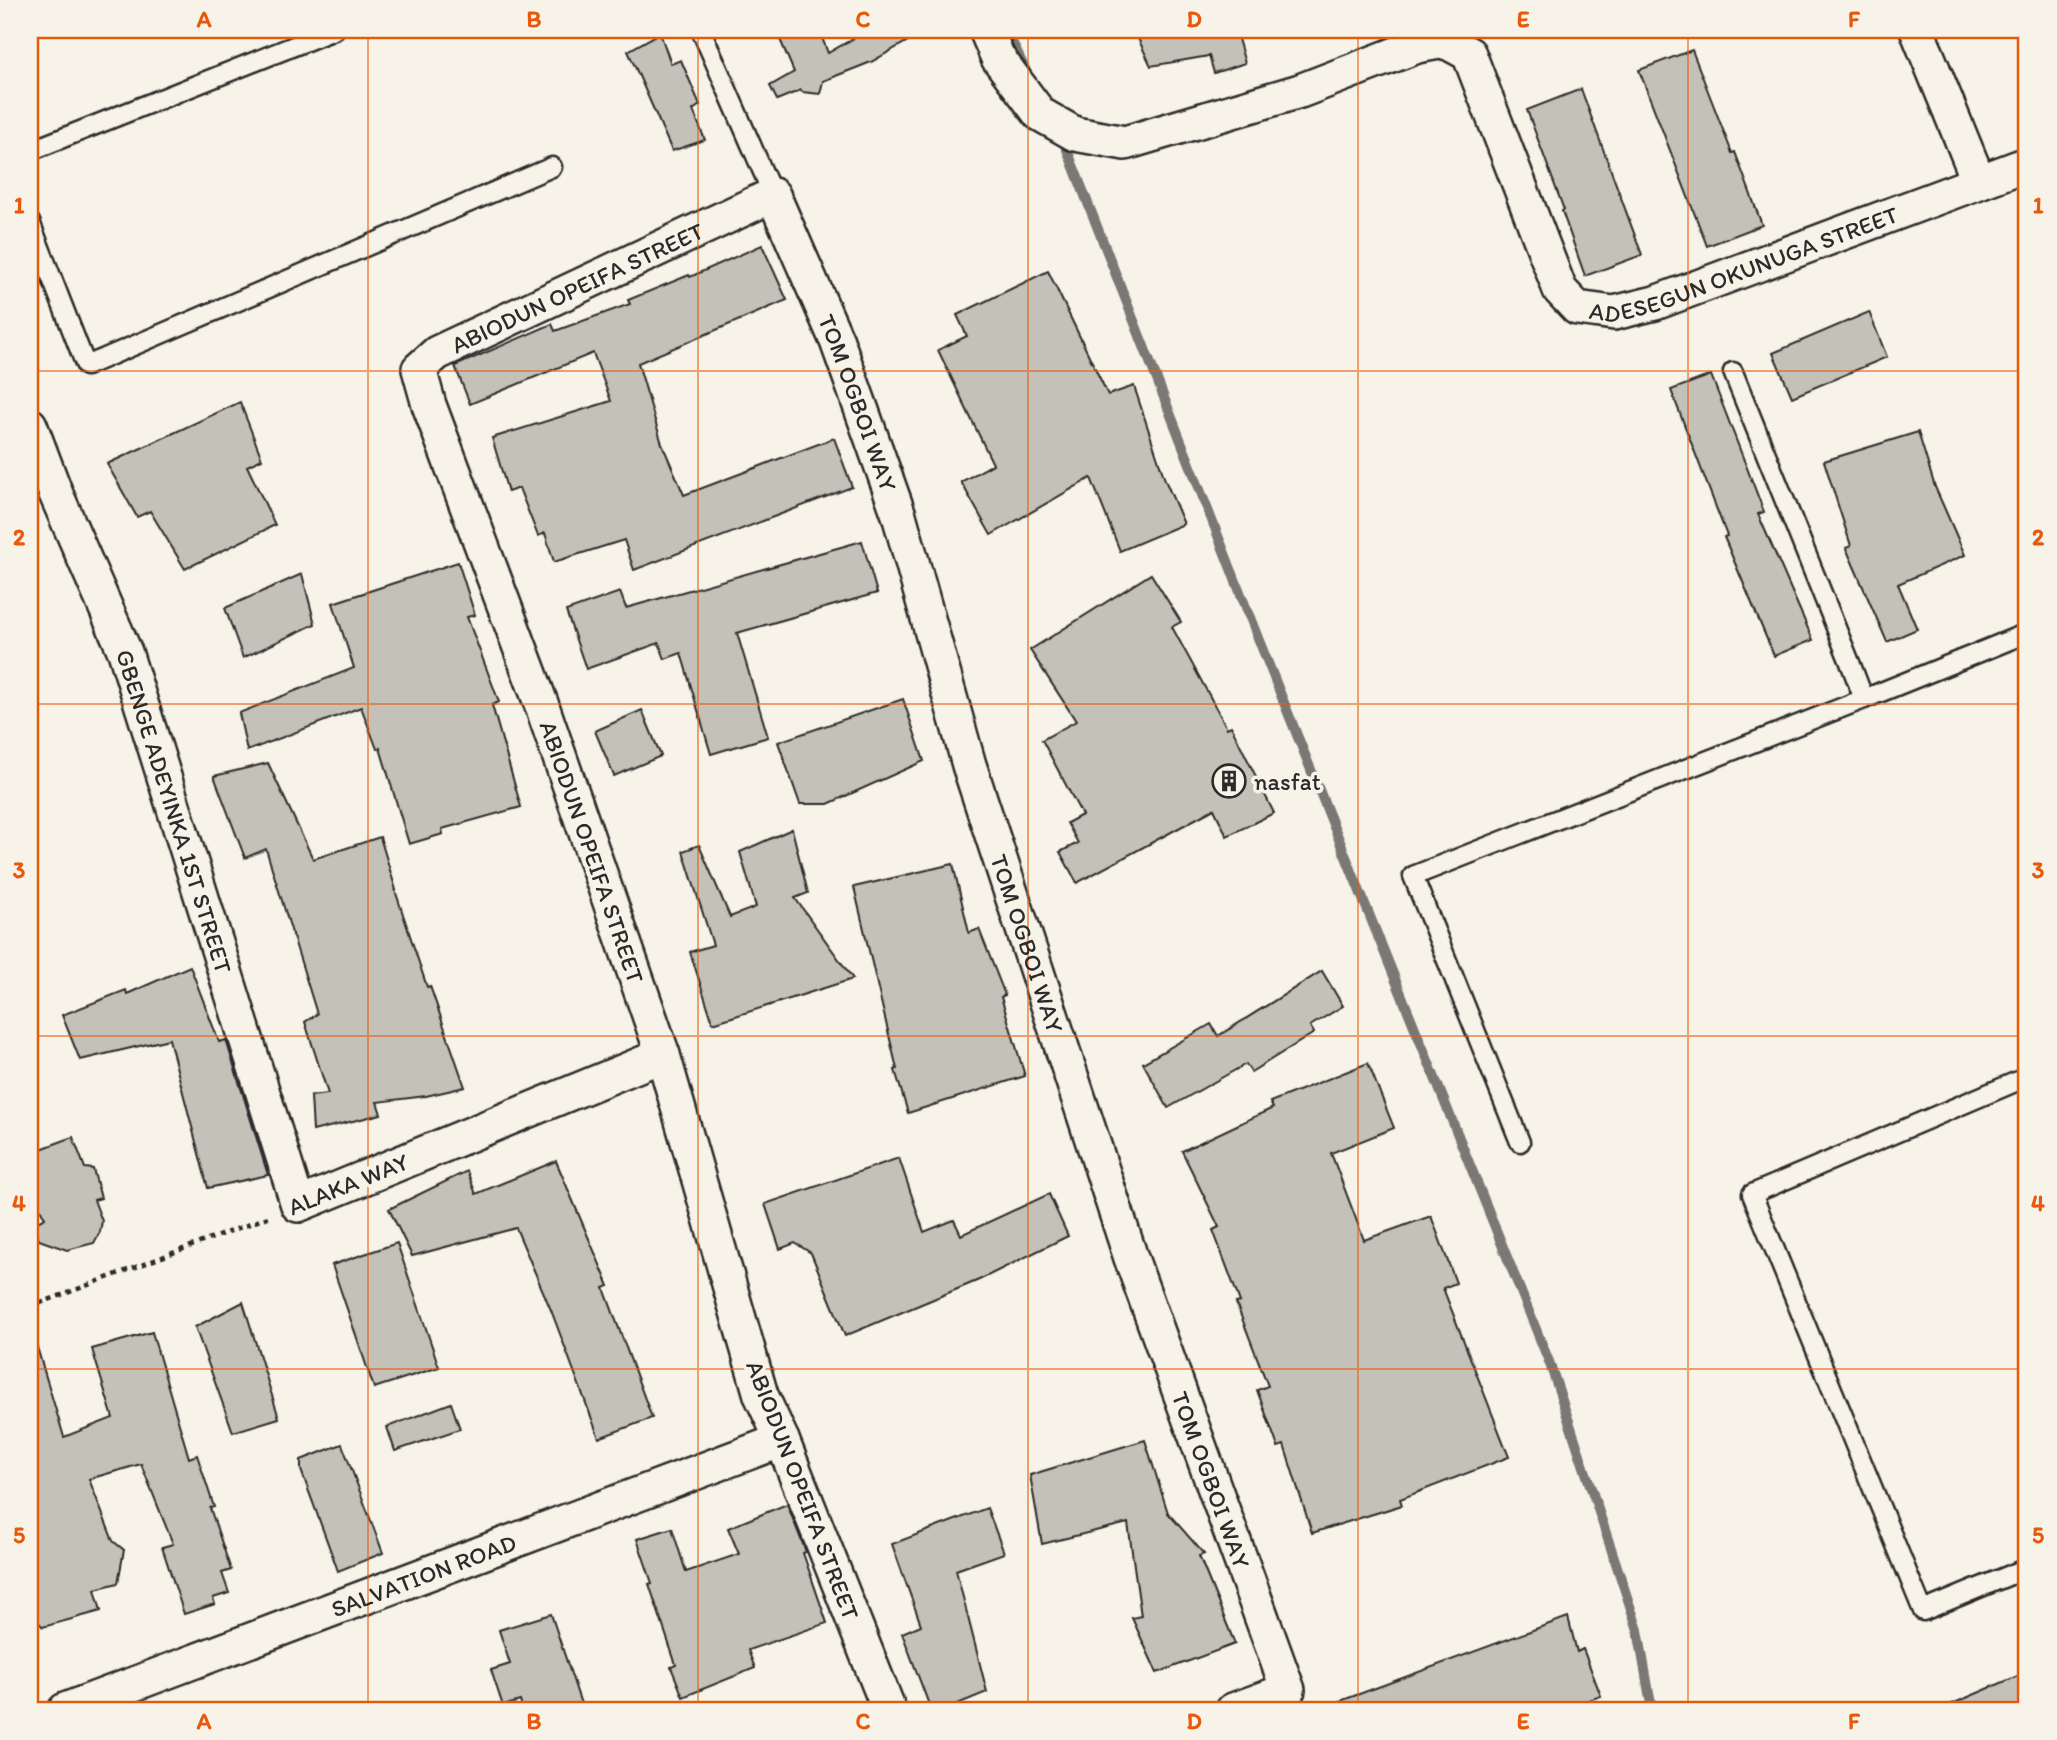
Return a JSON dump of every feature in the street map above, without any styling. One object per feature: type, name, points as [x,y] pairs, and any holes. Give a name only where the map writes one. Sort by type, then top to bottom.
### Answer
[{"type":"street","name":"ADESEGUN OKUNUGA STREET","points":[[986,30],[998,58],[1040,114],[1074,134],[1125,143],[1300,91],[1417,46],[1445,41],[1469,54],[1560,290],[1577,308],[1614,313],[1655,303],[2027,164]]},
{"type":"street","points":[[1917,30],[1979,182]]},
{"type":"street","name":"ABIODUN OPEIFA STREET","points":[[774,195],[438,353],[419,369],[429,405],[542,706],[663,1055],[761,1395],[782,1440],[889,1710]]},
{"type":"street","name":"TOM OGBOI WAY","points":[[774,195],[837,341],[899,515],[968,765],[1126,1245],[1288,1690],[1235,1710]]},
{"type":"street","name":"GBENGE ADEYINKA 1ST STREET","points":[[30,425],[125,652],[298,1205]]},
{"type":"street","name":"ALAKA WAY","points":[[298,1205],[663,1055]]},
{"type":"street","name":"SALVATION ROAD","points":[[65,1710],[782,1440]]},
{"type":"lane","points":[[30,151],[334,30]]},
{"type":"lane","points":[[701,30],[774,195]]},
{"type":"lane","points":[[30,222],[86,366],[552,167]]},
{"type":"lane","points":[[1732,372],[1864,699]]},
{"type":"lane","points":[[1520,1142],[1412,876],[2027,633]]},
{"type":"lane","points":[[2027,1077],[1752,1194],[1923,1611],[2027,1568]]},
{"type":"path","name":"ALAKA WAY","points":[[30,1307],[298,1205]]},
{"type":"building","points":[[776,30],[819,30],[828,53],[868,30],[927,30],[871,62],[823,81],[820,94],[801,90],[777,100],[770,86],[794,72]]},
{"type":"building","points":[[1134,30],[1219,30],[1220,35],[1236,32],[1245,63],[1214,73],[1209,56],[1151,66]]},
{"type":"building","points":[[660,33],[671,64],[681,60],[700,105],[693,110],[705,140],[672,151],[628,51]]},
{"type":"building","points":[[1692,50],[1762,225],[1707,246],[1639,70]]},
{"type":"building","points":[[1581,89],[1642,255],[1585,276],[1527,110]]},
{"type":"building","points":[[762,245],[787,300],[638,363],[662,444],[684,495],[834,438],[852,487],[634,570],[624,540],[554,562],[545,533],[538,536],[519,488],[508,492],[492,438],[611,401],[593,353],[470,404],[455,366],[552,324],[555,331],[630,304],[628,300],[689,275],[690,277]]},
{"type":"building","points":[[1048,271],[1108,395],[1134,386],[1165,480],[1184,524],[1120,551],[1091,478],[991,535],[961,482],[993,464],[938,350],[967,336],[957,315]]},
{"type":"building","points":[[1869,312],[1887,357],[1792,397],[1773,353]]},
{"type":"building","points":[[1711,375],[1764,512],[1758,514],[1813,640],[1774,656],[1724,537],[1727,536],[1671,390]]},
{"type":"building","points":[[240,402],[262,459],[247,466],[275,525],[185,569],[150,511],[137,517],[107,464]]},
{"type":"building","points":[[1918,432],[1935,487],[1965,555],[1898,584],[1917,629],[1887,642],[1846,548],[1851,546],[1824,461]]},
{"type":"building","points":[[862,541],[877,593],[737,633],[768,737],[711,754],[681,653],[665,659],[659,643],[586,669],[566,611],[620,592],[626,608]]},
{"type":"building","points":[[458,562],[475,615],[467,617],[499,702],[492,705],[521,807],[442,829],[443,834],[409,844],[380,748],[377,749],[361,707],[247,751],[239,713],[354,668],[333,603]]},
{"type":"building","points":[[302,574],[315,624],[243,658],[225,608]]},
{"type":"building","points":[[1151,574],[1181,622],[1172,627],[1227,728],[1231,726],[1274,813],[1227,836],[1214,809],[1077,883],[1060,852],[1078,843],[1067,823],[1082,815],[1042,740],[1076,721],[1030,650]]},
{"type":"building","points":[[903,699],[924,761],[828,804],[800,804],[778,742]]},
{"type":"building","points":[[642,710],[661,756],[614,776],[595,731]]},
{"type":"building","points":[[268,763],[313,859],[380,837],[427,987],[430,986],[465,1087],[426,1096],[377,1102],[381,1114],[313,1131],[311,1096],[328,1094],[305,1022],[317,1014],[266,849],[245,858],[214,776]]},
{"type":"building","points":[[792,829],[808,893],[795,898],[853,979],[713,1023],[690,952],[713,945],[683,851],[699,845],[730,917],[756,907],[740,852]]},
{"type":"building","points":[[953,864],[969,933],[979,929],[1005,995],[1001,997],[1025,1076],[908,1113],[895,1070],[897,1069],[854,887]]},
{"type":"building","points":[[190,966],[219,1042],[226,1040],[268,1175],[208,1188],[169,1039],[80,1060],[62,1015],[126,990],[127,994]]},
{"type":"building","points":[[1322,971],[1343,1006],[1310,1026],[1314,1033],[1251,1072],[1246,1064],[1168,1108],[1143,1063],[1211,1024],[1218,1036]]},
{"type":"building","points":[[1368,1063],[1394,1128],[1331,1153],[1364,1240],[1431,1216],[1456,1283],[1443,1288],[1509,1457],[1400,1499],[1402,1505],[1312,1533],[1284,1445],[1278,1447],[1257,1390],[1268,1386],[1236,1303],[1240,1302],[1213,1230],[1219,1227],[1182,1151],[1273,1108],[1270,1102]]},
{"type":"building","points":[[73,1137],[85,1168],[93,1169],[101,1198],[94,1200],[102,1221],[94,1243],[67,1250],[39,1240],[33,1224],[45,1218],[30,1190],[30,1153]]},
{"type":"building","points":[[899,1158],[924,1232],[954,1220],[961,1235],[1049,1194],[1068,1236],[979,1280],[845,1336],[811,1253],[795,1243],[780,1249],[765,1204]]},
{"type":"building","points":[[556,1161],[609,1286],[604,1288],[652,1418],[599,1438],[551,1310],[516,1228],[412,1256],[389,1209],[467,1171],[476,1194]]},
{"type":"building","points":[[397,1243],[439,1367],[374,1388],[332,1265]]},
{"type":"building","points":[[243,1302],[279,1418],[233,1432],[195,1327]]},
{"type":"building","points":[[152,1332],[189,1458],[197,1455],[214,1507],[210,1508],[231,1570],[222,1573],[229,1593],[213,1598],[215,1604],[184,1614],[162,1547],[173,1544],[141,1464],[89,1479],[113,1541],[124,1550],[118,1583],[95,1589],[101,1611],[43,1627],[30,1614],[30,1345],[36,1344],[64,1437],[113,1418],[92,1349]]},
{"type":"building","points":[[451,1403],[460,1429],[395,1451],[387,1427]]},
{"type":"building","points":[[1145,1440],[1168,1513],[1204,1554],[1199,1556],[1235,1644],[1157,1673],[1132,1618],[1141,1616],[1128,1523],[1042,1544],[1030,1475]]},
{"type":"building","points":[[342,1444],[383,1553],[338,1571],[301,1470],[301,1460]]},
{"type":"building","points":[[787,1504],[806,1552],[803,1553],[827,1623],[748,1650],[755,1668],[683,1697],[671,1667],[676,1665],[637,1539],[672,1528],[686,1572],[739,1554],[728,1528]]},
{"type":"building","points":[[987,1508],[1004,1553],[956,1570],[987,1692],[943,1710],[931,1710],[902,1633],[921,1625],[892,1544]]},
{"type":"building","points":[[551,1614],[583,1710],[523,1710],[520,1701],[503,1706],[491,1670],[510,1664],[499,1630]]},
{"type":"building","points":[[1568,1617],[1577,1652],[1583,1649],[1601,1696],[1560,1710],[1324,1710],[1324,1707]]},
{"type":"building","points":[[2027,1672],[2027,1710],[1938,1710]]},
{"type":"waterway","points":[[1006,30],[1026,71]]},
{"type":"waterway","points":[[1064,142],[1260,643],[1550,1364],[1638,1630],[1652,1710]]},
{"type":"place","name":"nasfat","points":[[1229,781]]}]
